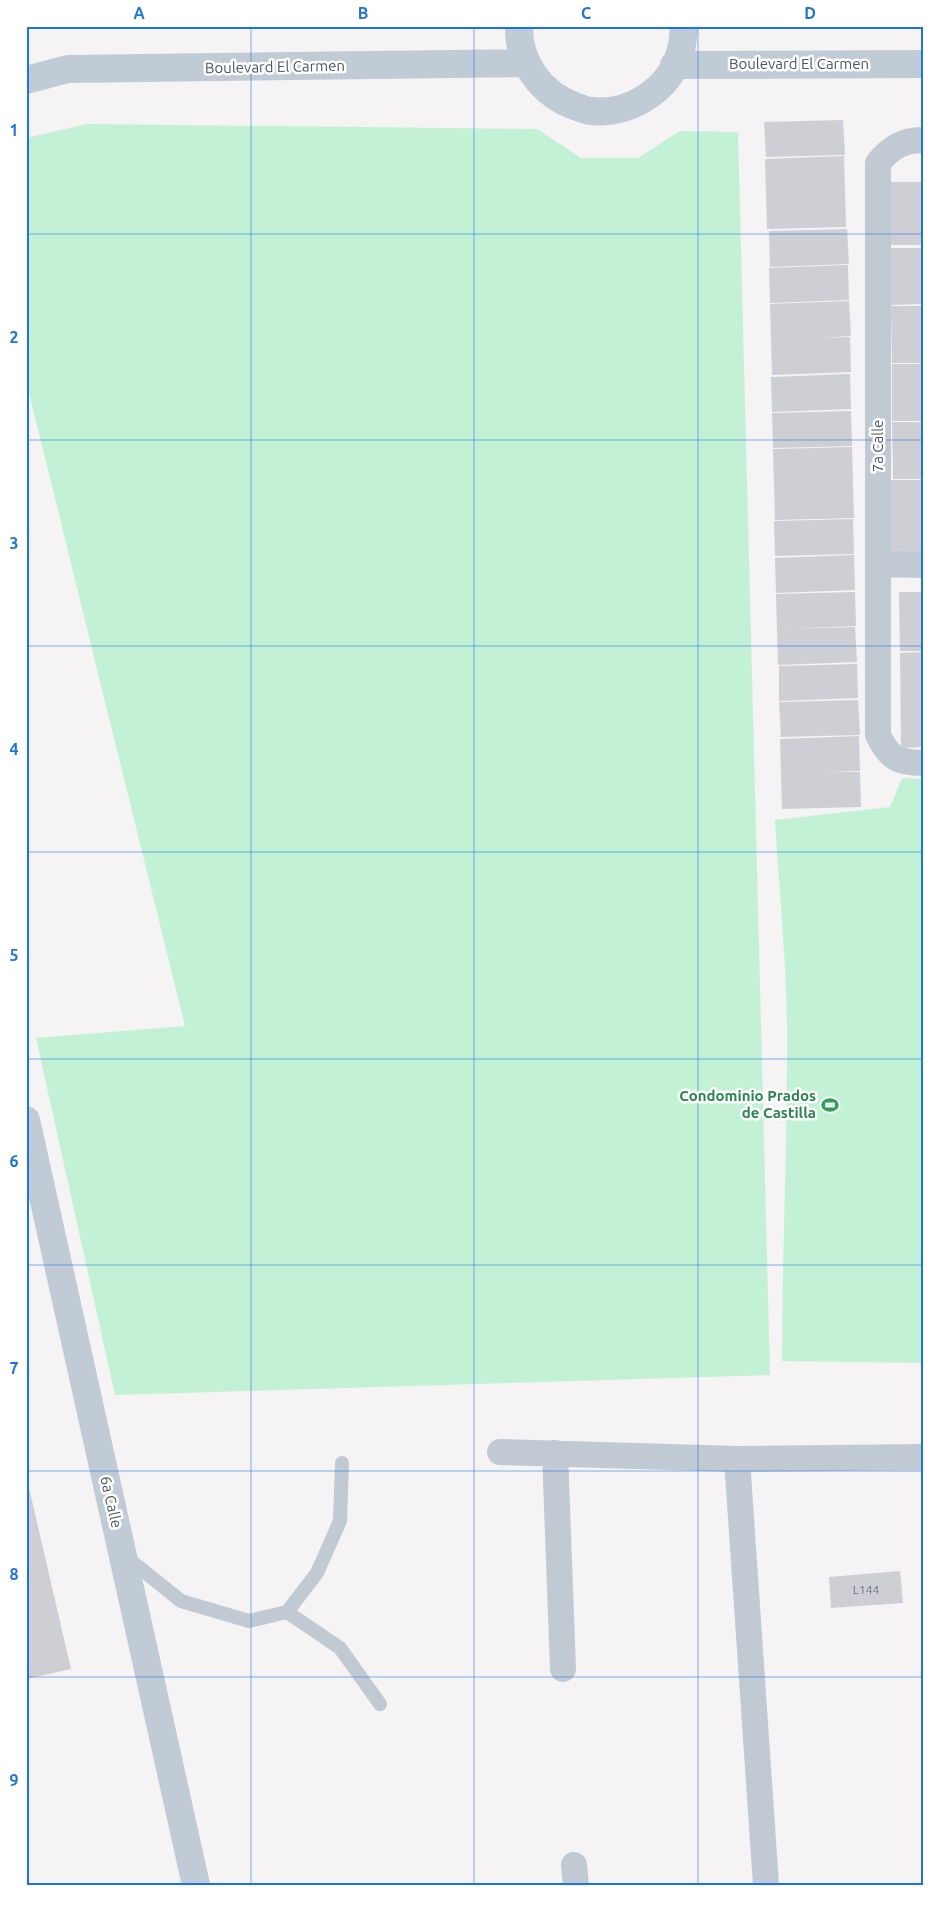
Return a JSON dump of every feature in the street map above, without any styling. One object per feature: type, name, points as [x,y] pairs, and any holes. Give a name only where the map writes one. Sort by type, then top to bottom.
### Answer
[{"type":"main road","points":[[519,26],[518,38],[526,63],[540,85],[563,102],[591,111],[620,109],[646,98],[668,78],[680,53],[684,26]]},
{"type":"main road","name":"Boulevard El Carmen","points":[[26,80],[68,70],[526,63]]},
{"type":"main road","name":"Boulevard El Carmen","points":[[674,65],[923,64]]},
{"type":"main road","name":"6a Calle","points":[[26,1120],[196,1885]]},
{"type":"street","name":"7a Calle","points":[[923,140],[896,145],[878,163],[878,735],[889,752],[897,759],[906,764],[923,764]]},
{"type":"street","points":[[878,564],[923,565]]},
{"type":"street","points":[[500,1452],[737,1459],[923,1457]]},
{"type":"street","points":[[555,1453],[563,1669]]},
{"type":"street","points":[[737,1459],[766,1885]]},
{"type":"lane","points":[[123,1554],[182,1601],[249,1621],[287,1612],[317,1573],[340,1521],[342,1463]]},
{"type":"lane","points":[[287,1612],[340,1648],[380,1704]]},
{"type":"green space","points":[[87,124],[537,129],[581,158],[638,158],[680,131],[738,132],[770,1375],[115,1395],[36,1038],[185,1026],[26,381],[26,138]]},
{"type":"green space","points":[[902,778],[923,779],[923,1363],[782,1361],[787,1024],[775,820],[890,807]]},
{"type":"building","points":[[843,120],[845,155],[766,157],[764,122]]},
{"type":"building","points":[[844,156],[846,227],[767,229],[765,159]]},
{"type":"building","points":[[889,182],[923,182],[923,245],[889,245]]},
{"type":"building","points":[[847,229],[849,264],[770,267],[769,231]]},
{"type":"building","points":[[890,248],[923,248],[923,304],[891,305]]},
{"type":"building","points":[[848,265],[849,300],[770,303],[769,268]]},
{"type":"building","points":[[849,301],[851,336],[819,338],[850,337],[851,372],[772,375],[770,304]]},
{"type":"building","points":[[891,306],[923,306],[923,363],[892,363]]},
{"type":"building","points":[[892,364],[923,364],[923,421],[892,421]]},
{"type":"building","points":[[850,374],[851,409],[772,412],[771,377]]},
{"type":"building","points":[[851,411],[852,446],[773,448],[772,413]]},
{"type":"building","points":[[892,422],[923,422],[923,479],[893,479]]},
{"type":"building","points":[[852,447],[854,518],[775,520],[773,449]]},
{"type":"building","points":[[885,480],[923,480],[923,559],[886,559]]},
{"type":"building","points":[[853,519],[854,554],[775,556],[774,521]]},
{"type":"building","points":[[854,555],[855,590],[776,593],[775,558]]},
{"type":"building","points":[[855,592],[856,626],[783,629],[855,627],[857,662],[778,665],[776,594]]},
{"type":"building","points":[[899,592],[923,592],[923,651],[900,651]]},
{"type":"building","points":[[923,652],[923,747],[901,748],[900,653]]},
{"type":"building","points":[[857,664],[858,698],[779,701],[779,666]]},
{"type":"building","points":[[858,700],[860,735],[781,737],[779,702]]},
{"type":"building","points":[[859,736],[860,771],[829,772],[860,772],[861,807],[782,809],[780,739]]},
{"type":"building","points":[[26,1475],[71,1669],[26,1679]]},
{"type":"building","points":[[900,1571],[903,1603],[831,1608],[829,1577]]},
{"type":"place","name":"Condominio Prados de Castilla","points":[[830,1105]]}]
